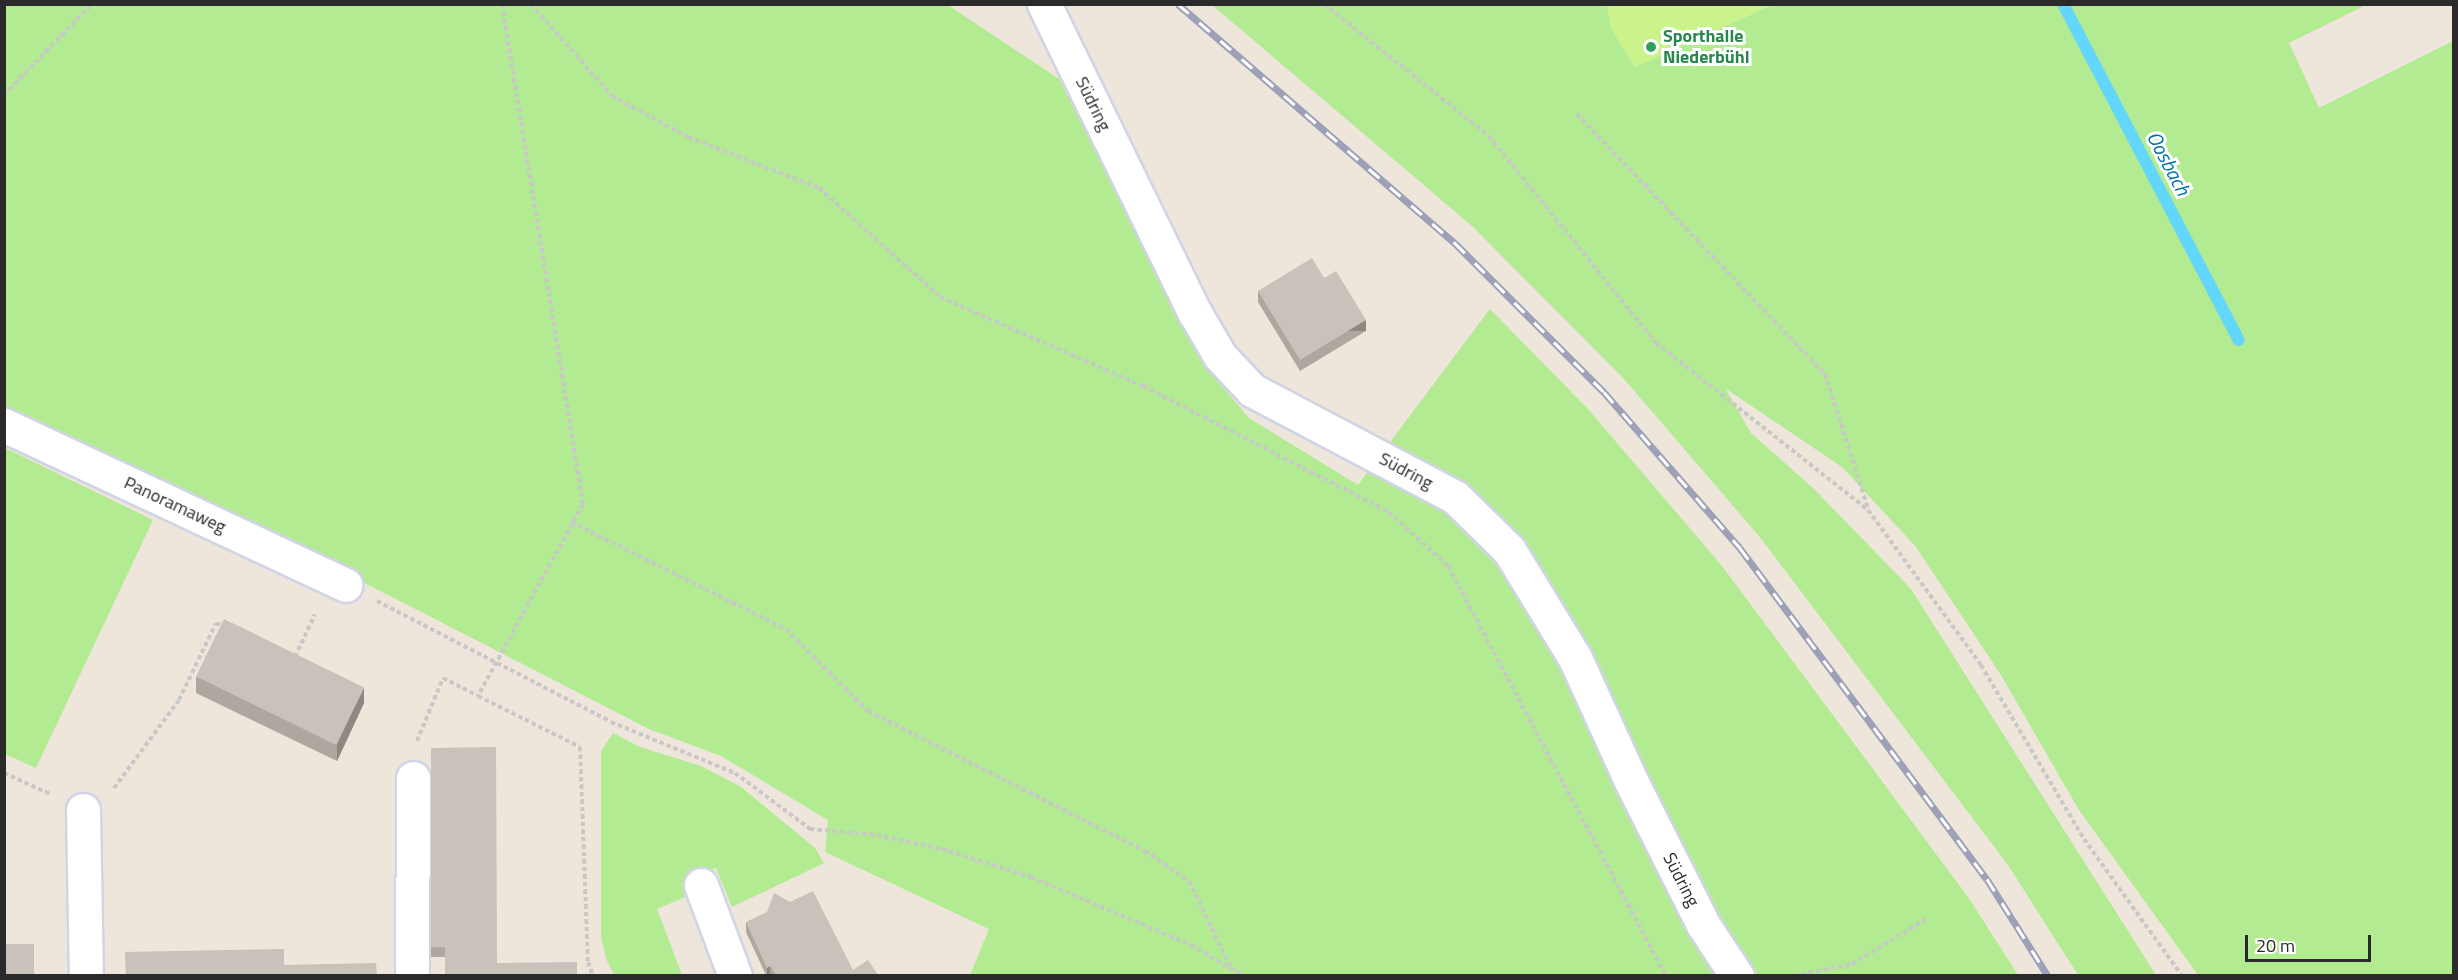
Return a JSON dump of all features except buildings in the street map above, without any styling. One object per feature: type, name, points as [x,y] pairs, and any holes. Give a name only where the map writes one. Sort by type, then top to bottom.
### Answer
[{"type":"street","name":"Südring","points":[[1044,4],[1194,313],[1220,356],[1252,390],[1455,497],[1509,550],[1575,658],[1631,781],[1704,926],[1737,975]]},
{"type":"street","name":"Panoramaweg","points":[[4,425],[338,581]]},
{"type":"street","points":[[412,975],[413,778]]},
{"type":"street","points":[[83,810],[86,975]]},
{"type":"street","points":[[701,885],[735,975]]},
{"type":"path","points":[[4,95],[92,4]]},
{"type":"path","points":[[478,696],[571,522],[583,504],[502,4]]},
{"type":"path","points":[[531,4],[612,96],[688,136],[819,188],[940,297],[1143,386],[1389,512],[1448,566],[1666,975]]},
{"type":"path","points":[[1324,4],[1489,136],[1656,343],[1868,510],[1982,665],[2084,839],[2182,975]]},
{"type":"path","points":[[1577,114],[1825,374],[1868,510]]},
{"type":"path","points":[[571,522],[786,629],[868,711],[1145,851],[1189,881],[1231,969]]},
{"type":"path","points":[[285,653],[295,658],[338,581],[495,664],[612,722],[735,773],[810,829],[898,839],[1031,877],[1110,908],[1244,975]]},
{"type":"path","points":[[4,773],[94,816],[179,700],[216,623],[226,628]]},
{"type":"path","points":[[413,778],[414,747],[443,678],[580,747],[588,962],[593,975]]},
{"type":"path","points":[[1794,975],[1852,964],[1928,918]]},
{"type":"green space","name":"Sporthalle Niederbühl","points":[[1607,4],[1772,5],[1635,67],[1611,28]]},
{"type":"green space","points":[[5,5],[948,5],[1059,79],[1205,366],[1249,418],[1358,485],[1490,309],[1588,409],[1722,566],[1968,897],[2018,975],[970,975],[989,929],[825,852],[828,820],[721,756],[649,729],[168,482],[5,406]]},
{"type":"green space","points":[[1212,5],[1607,5],[1611,28],[1635,67],[1772,5],[2366,5],[2289,43],[2319,108],[2453,41],[2453,975],[2198,975],[2079,810],[2001,675],[1916,547],[1842,467],[1725,388],[1751,433],[1814,489],[1911,589],[2156,975],[2078,975],[2008,865],[1759,536],[1624,379],[1472,226]]},
{"type":"green space","points":[[5,448],[153,520],[36,768],[5,754]]},
{"type":"green space","points":[[613,733],[640,747],[701,766],[741,787],[815,848],[824,863],[732,907],[716,868],[682,883],[685,897],[657,909],[682,975],[614,975],[607,961],[601,938],[601,751]]},
{"type":"waterway","name":"Oosbach","points":[[2063,4],[2239,340]]},
{"type":"railway","points":[[1178,4],[1455,243],[1604,392],[1740,548],[1987,879],[2048,976]]},
{"type":"place","name":"Sporthalle Niederbühl","points":[[1651,47]]}]
